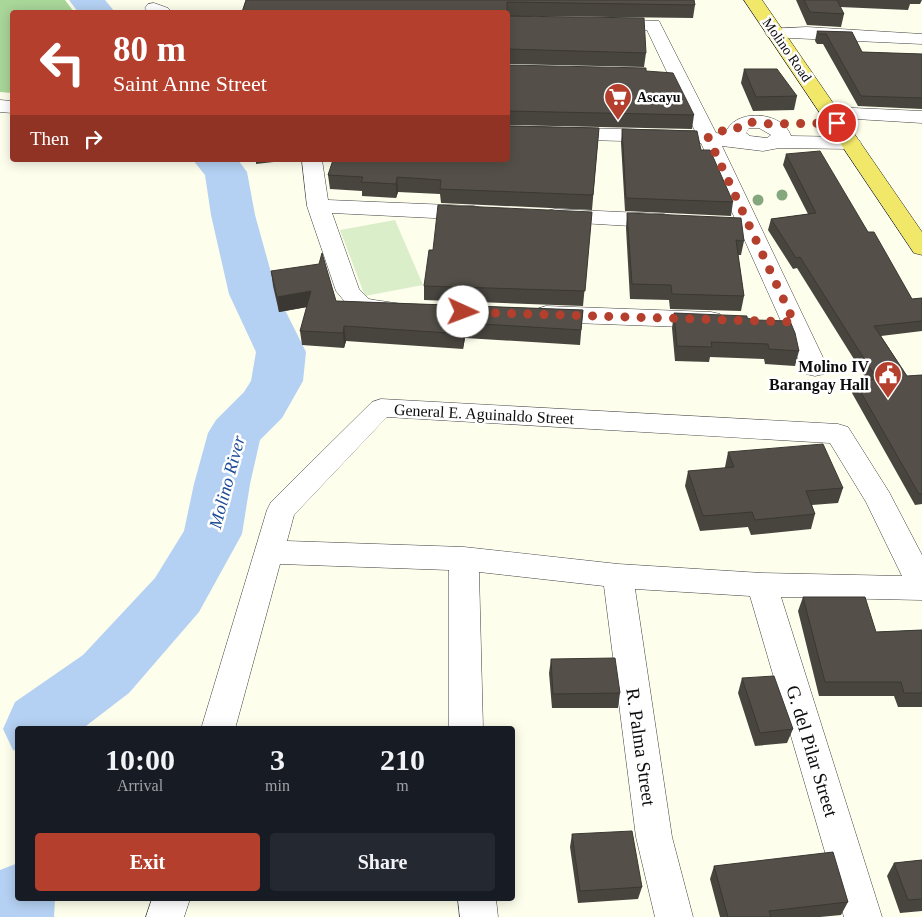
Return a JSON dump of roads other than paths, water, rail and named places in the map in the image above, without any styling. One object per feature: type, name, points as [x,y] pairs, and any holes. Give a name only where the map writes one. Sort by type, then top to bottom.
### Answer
[{"type":"main road","name":"Molino Road","points":[[752,0],[922,248]]},
{"type":"street","points":[[594,24],[653,25],[708,137],[739,225],[784,322],[815,368]]},
{"type":"street","points":[[774,33],[807,32],[922,39]]},
{"type":"street","points":[[657,74],[677,74]]},
{"type":"street","points":[[773,133],[834,118],[922,117]]},
{"type":"street","points":[[510,132],[708,137],[724,142],[739,136],[742,124],[748,122],[773,133],[851,144]]},
{"type":"street","points":[[312,162],[318,206],[348,291],[360,304],[371,308],[415,310]]},
{"type":"street","points":[[318,206],[494,214]]},
{"type":"street","points":[[534,215],[680,222]]},
{"type":"street","points":[[524,314],[734,320]]},
{"type":"street","name":"General E. Aguinaldo Street","points":[[219,726],[281,510],[381,408],[838,434],[879,498],[922,586]]},
{"type":"street","points":[[268,552],[464,560],[618,576],[762,585],[922,586]]},
{"type":"street","points":[[464,560],[464,701],[466,726]]},
{"type":"street","name":"R. Palma Street","points":[[618,576],[654,837],[674,917]]},
{"type":"street","name":"G. del Pilar Street","points":[[762,585],[863,917]]},
{"type":"street","points":[[165,917],[170,901]]},
{"type":"street","points":[[478,901],[479,917]]},
{"type":"waterway","name":"Molino River","points":[[86,0],[95,10]]},
{"type":"waterway","name":"Molino River","points":[[38,726],[39,723],[106,674],[177,595],[213,534],[222,484],[235,433],[263,405],[277,381],[281,352],[253,294],[233,215],[226,172],[216,162]]},
{"type":"waterway","name":"Molino River","points":[[16,917],[18,901]]},
{"type":"place","name":"Ascayu","points":[[618,121]]},
{"type":"place","name":"Molino IV Barangay Hall","points":[[888,399]]}]
